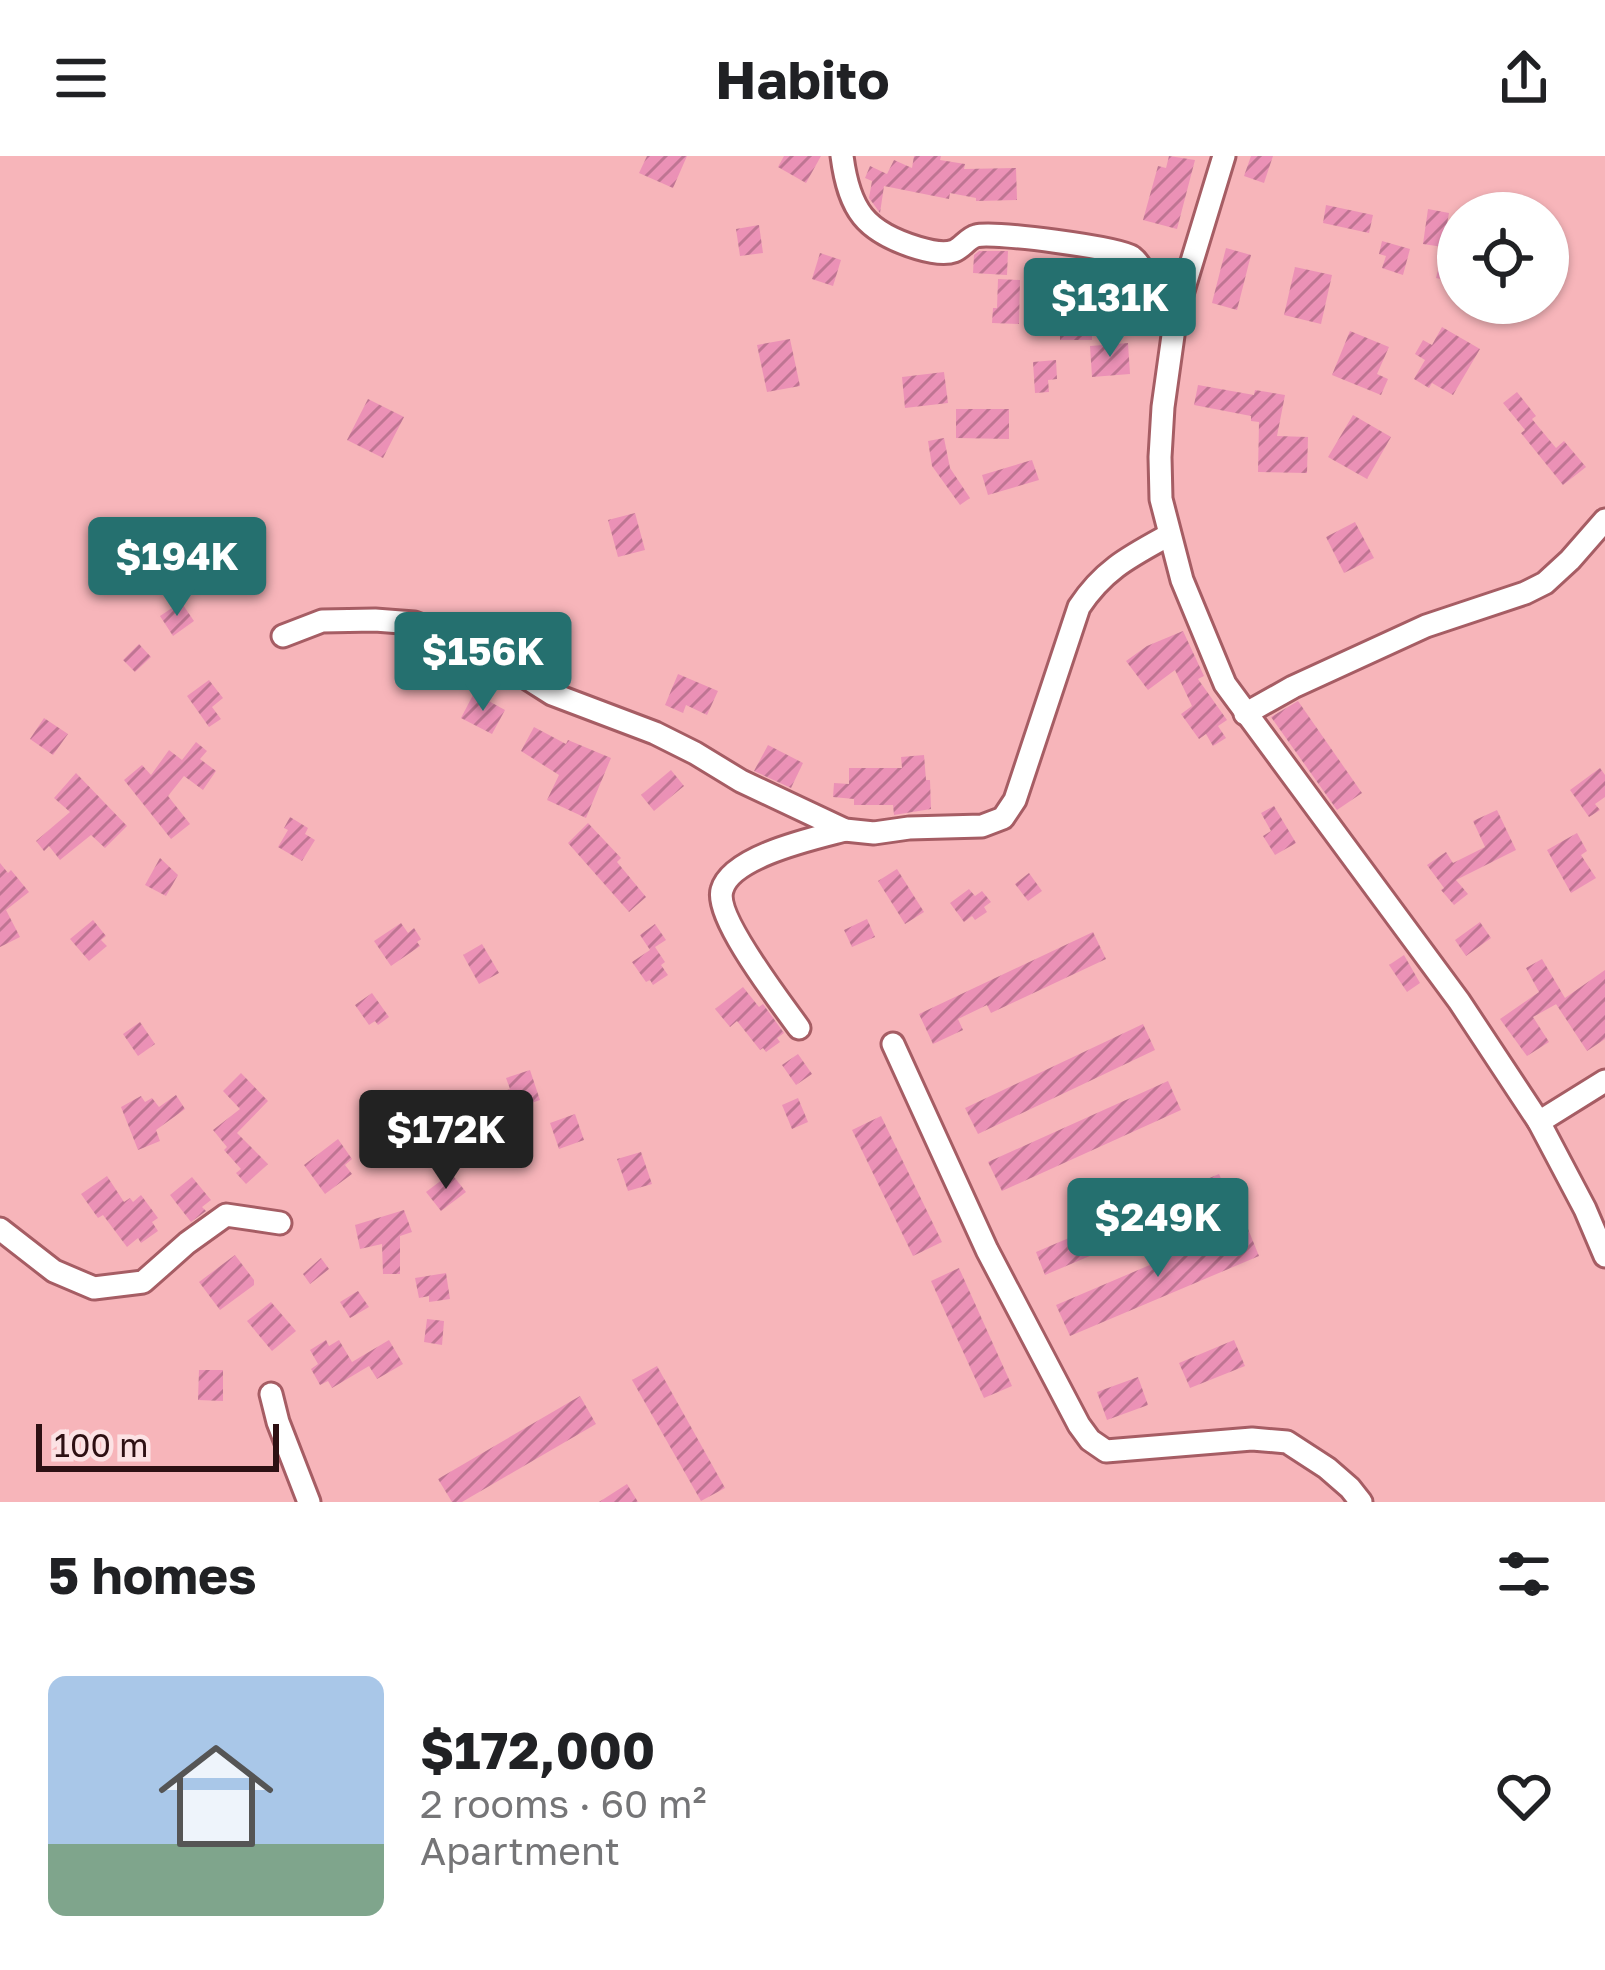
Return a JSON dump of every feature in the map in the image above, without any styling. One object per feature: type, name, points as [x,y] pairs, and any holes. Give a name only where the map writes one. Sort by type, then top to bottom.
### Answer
[{"type":"street","points":[[842,156],[844,174],[862,218],[875,231],[932,252],[953,252],[976,236],[1032,238],[1117,251],[1132,257],[1154,297],[1176,314]]},
{"type":"street","points":[[1225,156],[1176,314],[1160,457],[1161,499],[1182,580],[1225,684],[1459,1001],[1539,1122],[1605,1256]]},
{"type":"street","points":[[1245,714],[1426,626],[1545,583],[1605,520]]},
{"type":"street","points":[[283,637],[322,621],[415,623],[478,647],[552,694],[655,733],[779,801],[845,830],[874,833],[982,826],[1003,818],[1015,800],[1079,607],[1112,567],[1169,535]]},
{"type":"street","points":[[799,1028],[735,935],[722,903],[722,890],[730,877],[758,856],[845,830]]},
{"type":"street","points":[[892,1044],[987,1250],[1090,1440],[1106,1451],[1252,1439],[1287,1442],[1327,1468],[1361,1502]]},
{"type":"street","points":[[1539,1122],[1605,1081]]},
{"type":"street","points":[[0,1229],[54,1271],[94,1288],[142,1282],[226,1215],[280,1223]]},
{"type":"street","points":[[271,1394],[309,1502]]},
{"type":"building","points":[[647,156],[687,156],[673,188],[639,173]]},
{"type":"building","points":[[784,156],[821,156],[806,183],[778,167]]},
{"type":"building","points":[[914,156],[941,156],[940,160],[965,164],[964,169],[1016,168],[1017,200],[976,201],[950,193],[949,199],[884,186],[880,213],[869,198],[872,181],[865,178],[870,166],[887,174],[894,160],[912,168]]},
{"type":"building","points":[[1169,156],[1195,160],[1177,229],[1143,220],[1158,166],[1166,168]]},
{"type":"building","points":[[1251,156],[1273,156],[1264,183],[1244,176]]},
{"type":"building","points":[[1326,205],[1373,215],[1369,233],[1323,223]]},
{"type":"building","points":[[1428,209],[1437,211],[1437,246],[1423,244]]},
{"type":"building","points":[[759,225],[763,253],[740,256],[736,229]]},
{"type":"building","points":[[1382,241],[1410,249],[1403,275],[1382,268],[1386,256],[1379,254]]},
{"type":"building","points":[[1226,248],[1251,255],[1237,310],[1212,303]]},
{"type":"building","points":[[1008,251],[1007,275],[973,273],[974,255]]},
{"type":"building","points":[[820,253],[841,260],[833,286],[812,279]]},
{"type":"building","points":[[1295,267],[1332,275],[1321,324],[1284,315]]},
{"type":"building","points":[[998,279],[1020,280],[1019,324],[992,323]]},
{"type":"building","points":[[1127,281],[1131,281],[1142,313],[1120,311]]},
{"type":"building","points":[[1074,282],[1109,284],[1105,315],[1092,314],[1092,340],[1060,340],[1060,315],[1072,315]]},
{"type":"building","points":[[1442,327],[1480,349],[1453,395],[1414,379],[1425,360],[1415,354],[1423,340],[1432,345]]},
{"type":"building","points":[[1350,331],[1389,347],[1377,374],[1388,379],[1381,395],[1332,375]]},
{"type":"building","points":[[790,339],[800,386],[767,392],[757,345]]},
{"type":"building","points":[[1128,343],[1130,374],[1092,377],[1090,346]]},
{"type":"building","points":[[1056,360],[1057,379],[1048,380],[1049,392],[1035,393],[1033,362]]},
{"type":"building","points":[[944,372],[948,403],[905,408],[902,377]]},
{"type":"building","points":[[1198,385],[1285,395],[1277,436],[1308,437],[1307,473],[1258,472],[1259,422],[1251,421],[1251,416],[1194,405]]},
{"type":"building","points":[[1517,392],[1556,448],[1564,441],[1586,467],[1563,485],[1503,403]]},
{"type":"building","points":[[368,399],[404,417],[383,458],[347,440]]},
{"type":"building","points":[[956,409],[1009,409],[1009,439],[956,438]]},
{"type":"building","points":[[1353,415],[1391,437],[1367,479],[1328,457]]},
{"type":"building","points":[[944,438],[950,468],[970,498],[960,505],[932,466],[928,441]]},
{"type":"building","points":[[1032,460],[1039,480],[988,495],[982,475]]},
{"type":"building","points":[[635,513],[645,550],[618,557],[608,520]]},
{"type":"building","points":[[1355,522],[1374,558],[1344,573],[1326,537]]},
{"type":"building","points":[[181,602],[194,621],[173,636],[160,616]]},
{"type":"building","points":[[1183,631],[1204,676],[1198,679],[1227,720],[1218,726],[1226,738],[1213,746],[1206,734],[1199,739],[1181,714],[1192,706],[1175,670],[1148,690],[1126,661]]},
{"type":"building","points":[[139,644],[151,657],[135,672],[123,660]]},
{"type":"building","points":[[678,674],[718,691],[707,715],[686,705],[683,713],[665,705]]},
{"type":"building","points":[[209,680],[223,698],[212,707],[221,719],[209,727],[187,696]]},
{"type":"building","points":[[474,693],[505,710],[492,734],[461,718]]},
{"type":"building","points":[[1298,701],[1362,793],[1337,810],[1271,717]]},
{"type":"building","points":[[44,718],[68,734],[53,755],[30,739]]},
{"type":"building","points":[[534,727],[566,744],[568,740],[611,758],[586,818],[547,800],[559,775],[521,751]]},
{"type":"building","points":[[196,742],[207,751],[200,759],[216,771],[203,790],[184,776],[168,796],[190,824],[171,839],[124,780],[142,765],[151,775],[169,750],[182,760]]},
{"type":"building","points":[[768,745],[803,763],[791,788],[754,771]]},
{"type":"building","points":[[924,755],[931,809],[894,815],[893,805],[854,805],[854,799],[833,797],[834,783],[849,784],[849,768],[902,768],[901,757]]},
{"type":"building","points":[[1600,768],[1605,775],[1605,797],[1595,804],[1600,810],[1589,817],[1570,790]]},
{"type":"building","points":[[671,770],[684,786],[654,811],[641,795]]},
{"type":"building","points":[[76,773],[127,826],[105,848],[91,835],[60,860],[49,846],[44,851],[36,841],[70,812],[54,798]]},
{"type":"building","points":[[1274,806],[1296,843],[1275,855],[1263,836],[1271,831],[1261,813]]},
{"type":"building","points":[[1497,810],[1516,850],[1456,880],[1468,894],[1454,905],[1427,865],[1446,852],[1453,863],[1485,847],[1473,821]]},
{"type":"building","points":[[290,817],[308,828],[305,834],[315,840],[302,861],[278,847]]},
{"type":"building","points":[[588,823],[621,858],[617,862],[646,897],[629,912],[568,843]]},
{"type":"building","points":[[1577,833],[1587,851],[1581,855],[1596,878],[1571,893],[1547,850]]},
{"type":"building","points":[[160,858],[178,875],[166,896],[145,885]]},
{"type":"building","points":[[0,863],[29,892],[6,910],[20,937],[0,947]]},
{"type":"building","points":[[897,869],[924,912],[905,924],[878,881]]},
{"type":"building","points":[[1029,873],[1042,891],[1028,901],[1015,884]]},
{"type":"building","points":[[969,889],[975,896],[982,891],[991,902],[984,907],[987,912],[964,922],[950,903]]},
{"type":"building","points":[[867,919],[875,937],[852,947],[844,930]]},
{"type":"building","points":[[93,920],[106,936],[101,940],[107,946],[89,961],[70,939]]},
{"type":"building","points":[[1480,922],[1491,938],[1466,956],[1455,940]]},
{"type":"building","points":[[401,923],[408,933],[414,928],[420,946],[391,966],[374,941]]},
{"type":"building","points":[[655,924],[666,940],[655,947],[668,975],[653,985],[632,962],[650,950],[640,935]]},
{"type":"building","points":[[1093,932],[1106,959],[991,1013],[987,1005],[958,1019],[963,1030],[933,1044],[919,1014]]},
{"type":"building","points":[[482,944],[499,973],[479,984],[463,955]]},
{"type":"building","points":[[1404,955],[1420,983],[1407,992],[1389,965]]},
{"type":"building","points":[[1542,959],[1565,998],[1605,970],[1605,1039],[1587,1051],[1556,1004],[1533,1017],[1549,1042],[1527,1056],[1500,1019],[1539,992],[1526,968]]},
{"type":"building","points":[[743,987],[759,1007],[763,1004],[784,1033],[766,1052],[737,1021],[730,1027],[715,1009]]},
{"type":"building","points":[[372,993],[389,1017],[378,1025],[375,1021],[369,1025],[355,1005]]},
{"type":"building","points":[[140,1022],[155,1044],[138,1056],[123,1034]]},
{"type":"building","points":[[1143,1024],[1155,1050],[978,1134],[965,1108]]},
{"type":"building","points":[[798,1054],[812,1074],[796,1085],[782,1065]]},
{"type":"building","points":[[530,1070],[540,1100],[505,1112],[499,1093],[510,1089],[506,1078]]},
{"type":"building","points":[[241,1073],[268,1101],[237,1133],[268,1164],[246,1184],[213,1130],[240,1109],[223,1091]]},
{"type":"building","points":[[1168,1081],[1181,1110],[1002,1191],[988,1162]]},
{"type":"building","points":[[176,1095],[185,1109],[156,1130],[160,1141],[138,1150],[121,1107],[141,1096],[145,1102],[152,1098],[159,1107]]},
{"type":"building","points":[[798,1098],[808,1122],[792,1129],[782,1105]]},
{"type":"building","points":[[479,1114],[499,1142],[472,1162],[452,1134]]},
{"type":"building","points":[[575,1114],[584,1140],[559,1149],[550,1123]]},
{"type":"building","points":[[881,1116],[942,1242],[913,1256],[852,1130]]},
{"type":"building","points":[[338,1139],[352,1159],[345,1165],[352,1174],[325,1194],[304,1165]]},
{"type":"building","points":[[641,1152],[652,1184],[628,1191],[617,1159]]},
{"type":"building","points":[[451,1173],[466,1192],[441,1211],[426,1192]]},
{"type":"building","points":[[1219,1174],[1229,1197],[1045,1275],[1036,1252]]},
{"type":"building","points":[[107,1176],[124,1202],[141,1195],[158,1218],[152,1222],[158,1231],[141,1243],[138,1238],[127,1247],[81,1194]]},
{"type":"building","points":[[192,1177],[211,1200],[202,1207],[206,1211],[191,1222],[170,1195]]},
{"type":"building","points":[[404,1210],[412,1232],[400,1236],[400,1274],[383,1274],[382,1244],[360,1249],[355,1225]]},
{"type":"building","points":[[1246,1224],[1259,1256],[1070,1336],[1056,1305]]},
{"type":"building","points":[[235,1255],[254,1285],[220,1310],[199,1282]]},
{"type":"building","points":[[321,1258],[329,1269],[310,1284],[303,1274]]},
{"type":"building","points":[[959,1268],[1012,1386],[984,1398],[931,1281]]},
{"type":"building","points":[[446,1273],[450,1299],[429,1302],[429,1296],[419,1298],[415,1278]]},
{"type":"building","points":[[358,1291],[369,1307],[350,1318],[340,1302]]},
{"type":"building","points":[[271,1302],[296,1331],[272,1351],[247,1321]]},
{"type":"building","points":[[427,1319],[444,1321],[442,1345],[424,1342]]},
{"type":"building","points":[[326,1340],[329,1346],[339,1340],[352,1362],[389,1340],[403,1364],[377,1379],[369,1366],[332,1388],[328,1381],[320,1385],[311,1369],[318,1364],[310,1350]]},
{"type":"building","points":[[1234,1340],[1245,1366],[1190,1388],[1179,1363]]},
{"type":"building","points":[[657,1366],[725,1488],[701,1501],[632,1380]]},
{"type":"building","points":[[199,1370],[223,1370],[223,1401],[198,1400]]},
{"type":"building","points":[[1138,1377],[1148,1405],[1107,1420],[1097,1392]]},
{"type":"building","points":[[580,1396],[596,1424],[462,1502],[452,1502],[438,1479]]},
{"type":"building","points":[[627,1484],[638,1502],[599,1502]]}]
